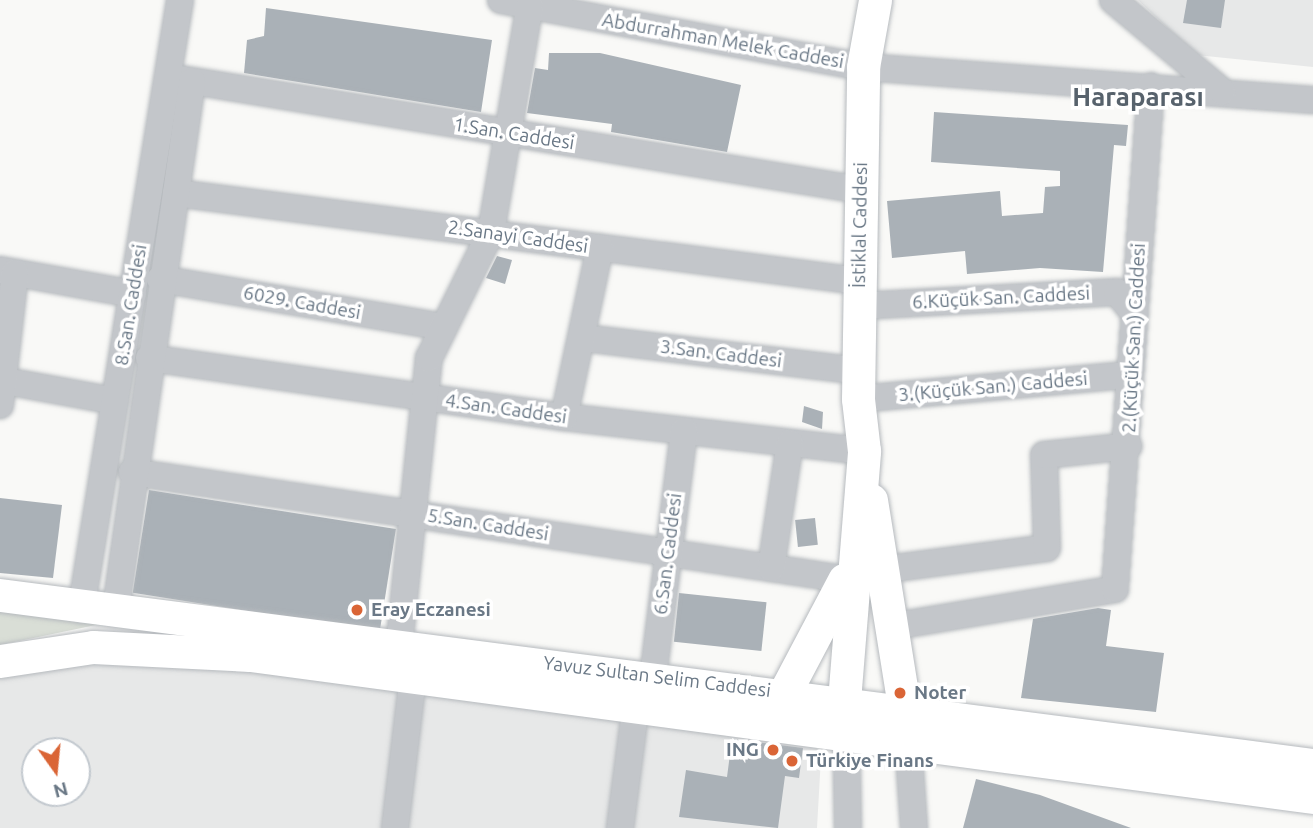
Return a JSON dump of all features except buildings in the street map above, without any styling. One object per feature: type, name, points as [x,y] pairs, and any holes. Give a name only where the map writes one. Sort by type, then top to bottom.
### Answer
[{"type":"main road","name":"İstiklal Caddesi","points":[[875,0],[863,66],[858,385],[880,570],[907,726]]},
{"type":"main road","name":"İstiklal Caddesi","points":[[846,716],[848,565],[864,451]]},
{"type":"main road","name":"İstiklal Caddesi","points":[[785,692],[848,565]]},
{"type":"main road","name":"Yavuz Sultan Selim Caddesi","points":[[0,595],[406,662],[846,716],[1313,797]]},
{"type":"main road","name":"Yavuz Sultan Selim Caddesi","points":[[0,661],[93,647],[406,662]]},
{"type":"main road","name":"Yavuz Sultan Selim Caddesi","points":[[644,691],[785,692],[846,716]]},
{"type":"main road","name":"Yavuz Sultan Selim Caddesi","points":[[907,726],[1313,765]]},
{"type":"street","name":"8.San. Caddesi","points":[[115,614],[159,279],[176,193],[180,0]]},
{"type":"street","name":"Abdurrahman Melek Caddesi","points":[[501,0],[530,5],[582,7],[863,66],[1222,91],[1313,100]]},
{"type":"street","points":[[1113,0],[1222,91]]},
{"type":"street","points":[[396,828],[414,514],[429,358],[491,232],[530,5]]},
{"type":"street","name":"8.San. Caddesi","points":[[81,610],[133,294],[180,80]]},
{"type":"street","name":"1.San. Caddesi","points":[[180,80],[860,190]]},
{"type":"street","name":"2.(Küçük San.) Caddesi","points":[[889,627],[1115,589],[1129,446],[1129,375],[1151,86]]},
{"type":"street","name":"2.Sanayi Caddesi","points":[[176,193],[600,248],[859,294]]},
{"type":"street","points":[[564,417],[583,338],[600,248]]},
{"type":"street","points":[[115,401],[1,388],[7,272],[133,294]]},
{"type":"street","name":"6029. Caddesi","points":[[159,279],[444,327]]},
{"type":"street","name":"6.Küçük San. Caddesi","points":[[859,294],[1117,292],[1133,312]]},
{"type":"street","name":"3.San. Caddesi","points":[[583,338],[858,385]]},
{"type":"street","name":"4.San. Caddesi","points":[[149,358],[564,417],[864,451]]},
{"type":"street","name":"3.(Küçük San.) Caddesi","points":[[858,385],[1129,375]]},
{"type":"street","name":"6.San. Caddesi","points":[[620,828],[668,552],[684,431]]},
{"type":"street","points":[[771,568],[790,443]]},
{"type":"street","points":[[880,570],[1047,548],[1044,455],[1129,446]]},
{"type":"street","name":"5.San. Caddesi","points":[[132,472],[771,568],[848,565]]},
{"type":"street","points":[[846,716],[848,828]]},
{"type":"street","points":[[907,726],[914,828]]},
{"type":"shaded area","points":[[1138,0],[1313,0],[1313,67],[1196,55]]},
{"type":"shaded area","points":[[0,603],[134,617],[0,645]]},
{"type":"shaded area","points":[[128,644],[812,738],[821,757],[817,828],[0,828],[0,675]]},
{"type":"place","name":"Eray Eczanesi","points":[[357,610]]},
{"type":"place","name":"Noter","points":[[900,693]]},
{"type":"place","name":"ING","points":[[773,750]]},
{"type":"place","name":"Türkiye Finans","points":[[792,761]]},
{"type":"district","name":"Haraparası","points":[[1138,97]]}]
